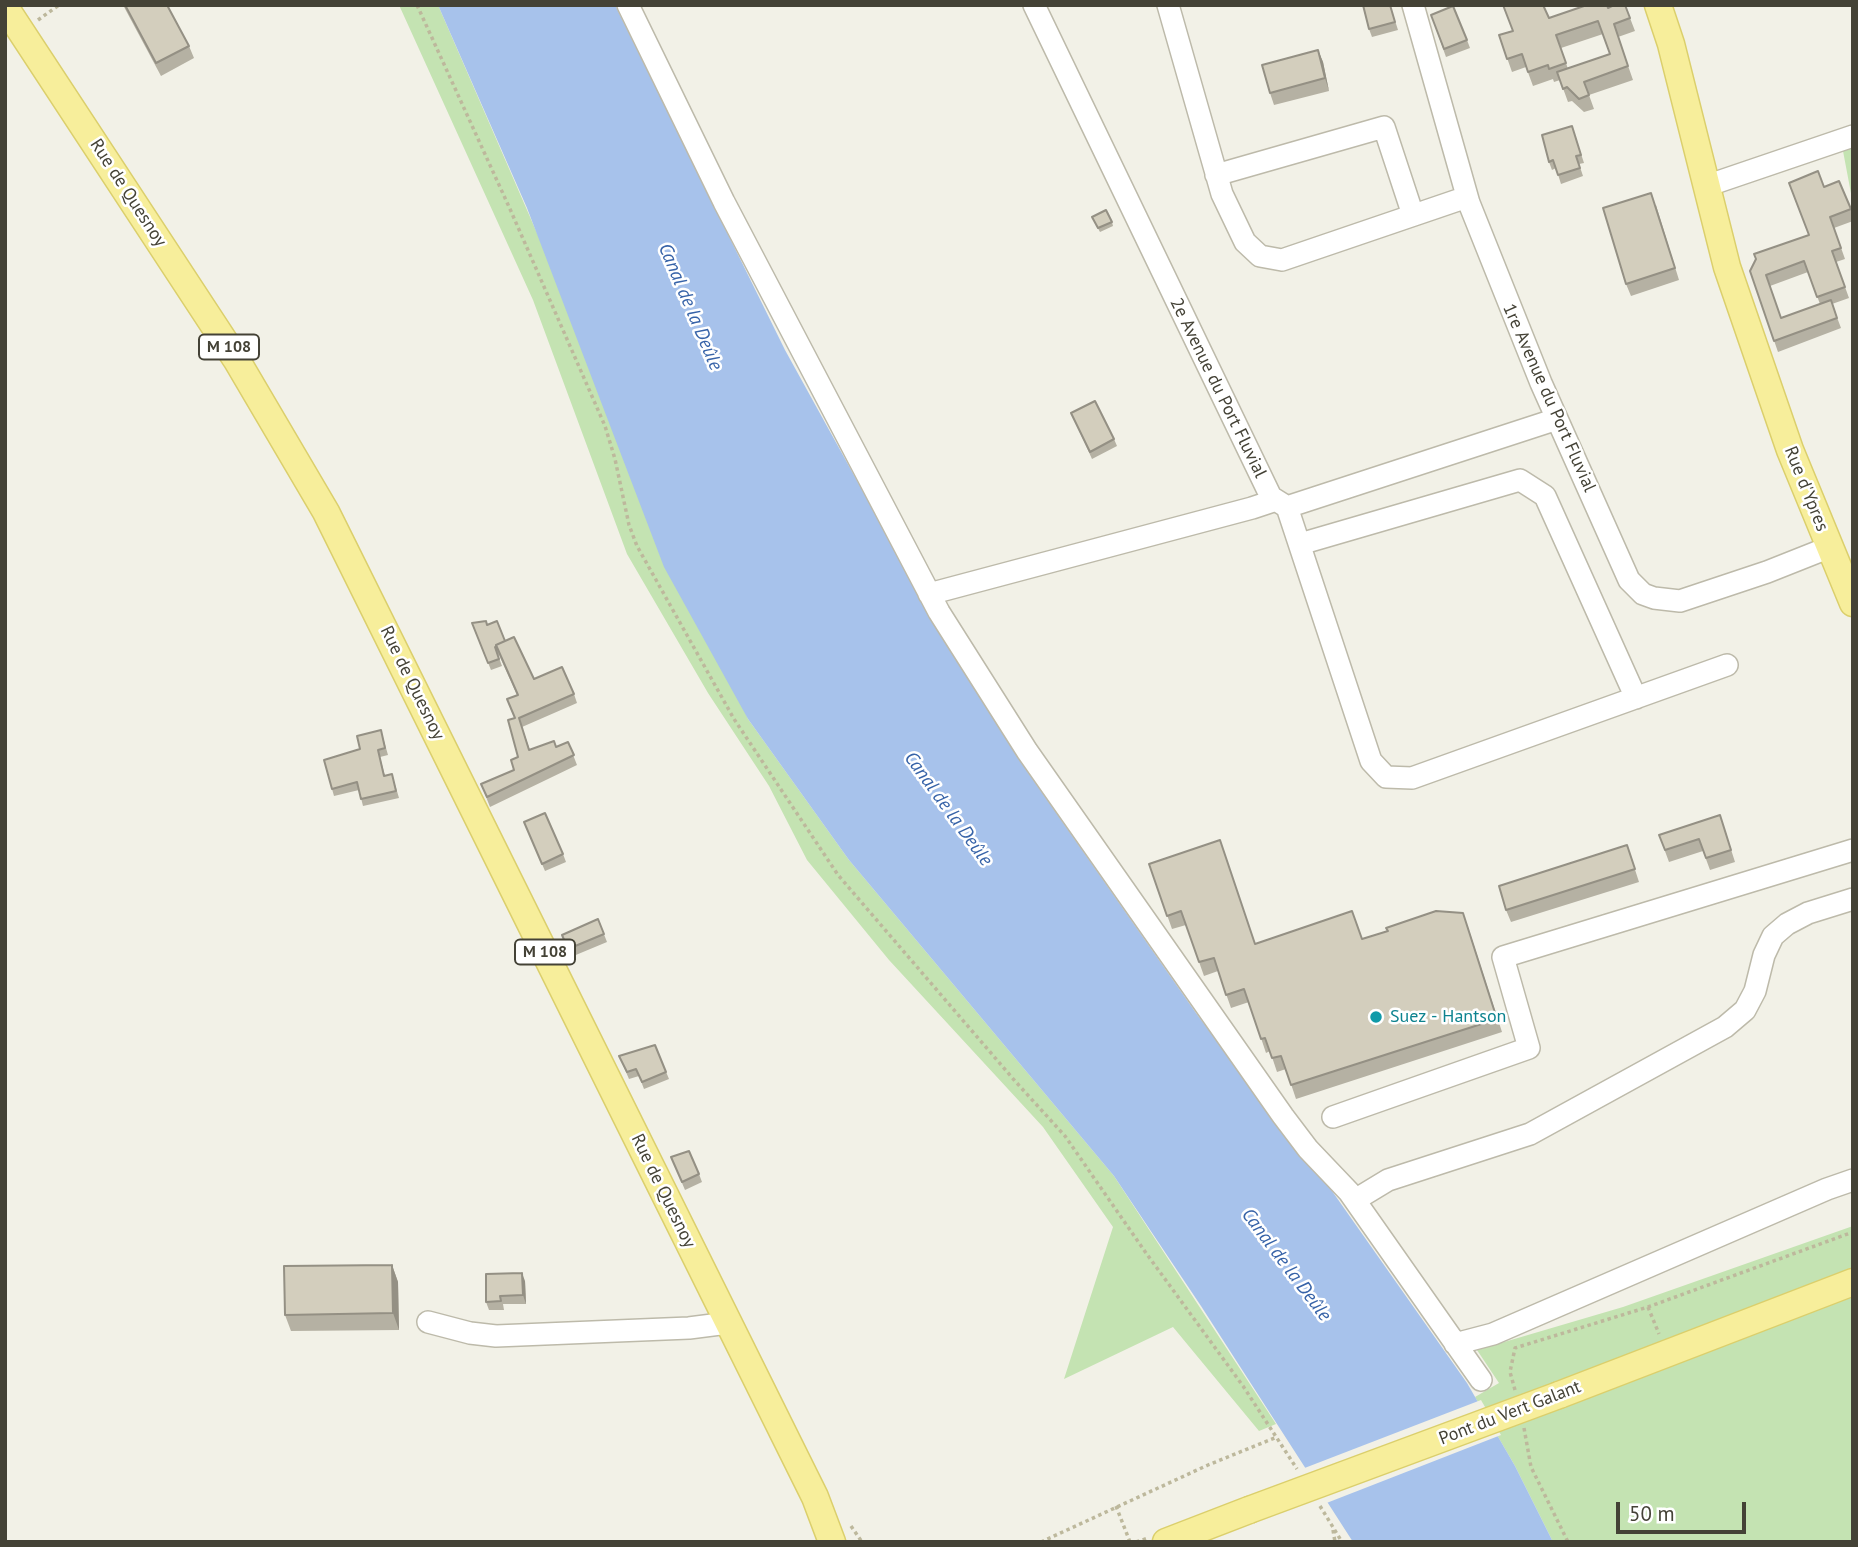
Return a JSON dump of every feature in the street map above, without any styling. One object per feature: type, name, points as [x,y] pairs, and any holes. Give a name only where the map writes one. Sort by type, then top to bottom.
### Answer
[{"type":"main road","name":"Rue d'Ypres","points":[[1658,5],[1671,44],[1727,268],[1790,450],[1841,553],[1853,603]]},
{"type":"main road","name":"Rue d'Ypres","points":[[1667,5],[1671,44]]},
{"type":"main road","name":"Rue de Quesnoy","points":[[5,7],[236,359],[313,488],[815,1497]]},
{"type":"main road","name":"Pont du Vert Galant","points":[[1167,1542],[1853,1282]]},
{"type":"main road","name":"M 108","points":[[815,1497],[832,1542]]},
{"type":"main road","name":"M 108","points":[[815,1497],[845,1542]]},
{"type":"street","points":[[628,5],[730,213],[929,594],[1027,751],[1070,813],[1283,1116],[1308,1149],[1355,1200],[1481,1380]]},
{"type":"street","name":"2e Avenue du Port Fluvial","points":[[1034,5],[1271,497],[1282,504],[1300,544],[1371,761],[1387,777],[1412,778],[1727,665]]},
{"type":"street","points":[[1168,5],[1222,194],[1245,242],[1259,256],[1282,260],[1466,197]]},
{"type":"street","name":"1re Avenue du Port Fluvial","points":[[1413,5],[1466,197],[1557,419],[1629,580],[1643,594],[1680,601],[1766,572],[1841,553]]},
{"type":"street","points":[[1216,175],[1384,127],[1413,215]]},
{"type":"street","points":[[1706,186],[1853,136]]},
{"type":"street","points":[[929,594],[1239,512],[1282,504],[1557,419]]},
{"type":"street","points":[[1300,544],[1520,480],[1545,496],[1636,698]]},
{"type":"street","points":[[1333,1117],[1529,1048],[1503,957],[1853,850]]},
{"type":"street","points":[[1355,1200],[1388,1180],[1531,1134],[1725,1027],[1745,1010],[1755,991],[1764,955],[1773,936],[1787,924],[1808,913],[1853,899]]},
{"type":"street","points":[[1455,1344],[1493,1334],[1853,1180]]},
{"type":"street","points":[[428,1322],[470,1333],[496,1336],[689,1328],[728,1322]]},
{"type":"path","points":[[417,5],[605,426],[637,546],[734,719],[838,875],[1065,1136],[1146,1254],[1243,1385],[1277,1437],[1041,1542]]},
{"type":"path","points":[[1515,1348],[1648,1307],[1853,1232]]},
{"type":"path","points":[[1648,1307],[1662,1342]]},
{"type":"path","points":[[1531,1467],[1568,1542]]},
{"type":"path","points":[[1116,1507],[1130,1542]]},
{"type":"path","points":[[1331,1525],[1335,1542]]},
{"type":"green space","points":[[399,5],[438,5],[748,719],[849,860],[1114,1176],[1276,1424],[1259,1431],[1173,1327],[1064,1379],[1113,1227],[1043,1127],[889,960],[807,860],[769,786],[708,693],[627,554],[533,300]]},
{"type":"green space","points":[[1853,147],[1853,204],[1843,151]]},
{"type":"green space","points":[[1853,1226],[1853,1542],[1553,1542],[1515,1466],[1475,1397],[1499,1383],[1477,1350],[1623,1307]]},
{"type":"water","name":"Canal de la Deûle","points":[[438,5],[615,5],[785,350],[956,660],[1022,764],[1196,1013],[1289,1138],[1313,1164],[1467,1383],[1515,1466],[1553,1542],[1353,1542],[1114,1176],[849,860],[748,719],[664,567],[527,208]]},
{"type":"pier","points":[[1481,1400],[1501,1435],[1324,1504],[1302,1469]]},
{"type":"building","points":[[125,5],[167,5],[189,46],[156,63]]},
{"type":"building","points":[[1363,5],[1390,5],[1395,22],[1369,29]]},
{"type":"building","points":[[1503,5],[1543,5],[1549,18],[1587,5],[1607,5],[1608,8],[1625,5],[1630,18],[1614,24],[1628,66],[1584,82],[1589,95],[1579,99],[1567,87],[1563,89],[1557,72],[1610,54],[1598,21],[1556,35],[1566,63],[1549,69],[1548,65],[1528,72],[1522,54],[1507,59],[1499,35],[1513,31]]},
{"type":"building","points":[[1453,6],[1467,40],[1444,49],[1431,15]]},
{"type":"building","points":[[1318,50],[1325,78],[1270,93],[1262,65]]},
{"type":"building","points":[[1572,126],[1581,155],[1576,156],[1580,168],[1558,175],[1553,160],[1549,162],[1542,135]]},
{"type":"building","points":[[1818,171],[1824,187],[1839,181],[1851,209],[1830,217],[1841,248],[1832,251],[1845,287],[1817,297],[1804,261],[1766,275],[1781,318],[1831,300],[1837,318],[1774,341],[1750,271],[1756,259],[1754,254],[1809,235],[1789,183]]},
{"type":"building","points":[[1651,193],[1675,268],[1626,284],[1603,208]]},
{"type":"building","points":[[1106,210],[1112,222],[1098,228],[1092,217]]},
{"type":"building","points":[[1095,401],[1114,439],[1090,452],[1071,413]]},
{"type":"building","points":[[486,621],[487,625],[497,621],[505,641],[495,647],[499,659],[488,663],[472,623]]},
{"type":"building","points":[[514,637],[534,679],[562,667],[574,694],[519,718],[529,750],[554,741],[556,747],[568,742],[574,755],[487,797],[481,784],[514,770],[511,760],[518,757],[508,720],[515,718],[507,699],[518,695],[496,645]]},
{"type":"building","points":[[381,730],[385,748],[378,750],[384,776],[392,774],[396,791],[361,799],[357,782],[332,789],[324,760],[360,749],[357,736]]},
{"type":"building","points":[[545,813],[563,854],[542,864],[524,822]]},
{"type":"building","points":[[1720,815],[1731,850],[1706,858],[1699,839],[1665,850],[1659,835]]},
{"type":"building","points":[[1220,840],[1255,944],[1352,911],[1362,939],[1436,911],[1463,913],[1497,1019],[1291,1085],[1281,1056],[1272,1058],[1265,1038],[1261,1039],[1244,989],[1226,995],[1214,958],[1199,962],[1181,911],[1167,916],[1149,864]]},
{"type":"building","points":[[1627,845],[1635,869],[1506,910],[1499,886]]},
{"type":"building","points":[[598,919],[604,934],[568,949],[562,935]]},
{"type":"building","points":[[655,1045],[666,1072],[642,1082],[636,1069],[627,1072],[619,1056]]},
{"type":"building","points":[[689,1151],[699,1174],[682,1182],[671,1157]]},
{"type":"building","points":[[392,1265],[393,1313],[285,1315],[284,1266]]},
{"type":"building","points":[[522,1273],[523,1295],[500,1296],[501,1301],[486,1302],[486,1274]]},
{"type":"place","name":"Suez - Hantson","points":[[1376,1017]]}]
